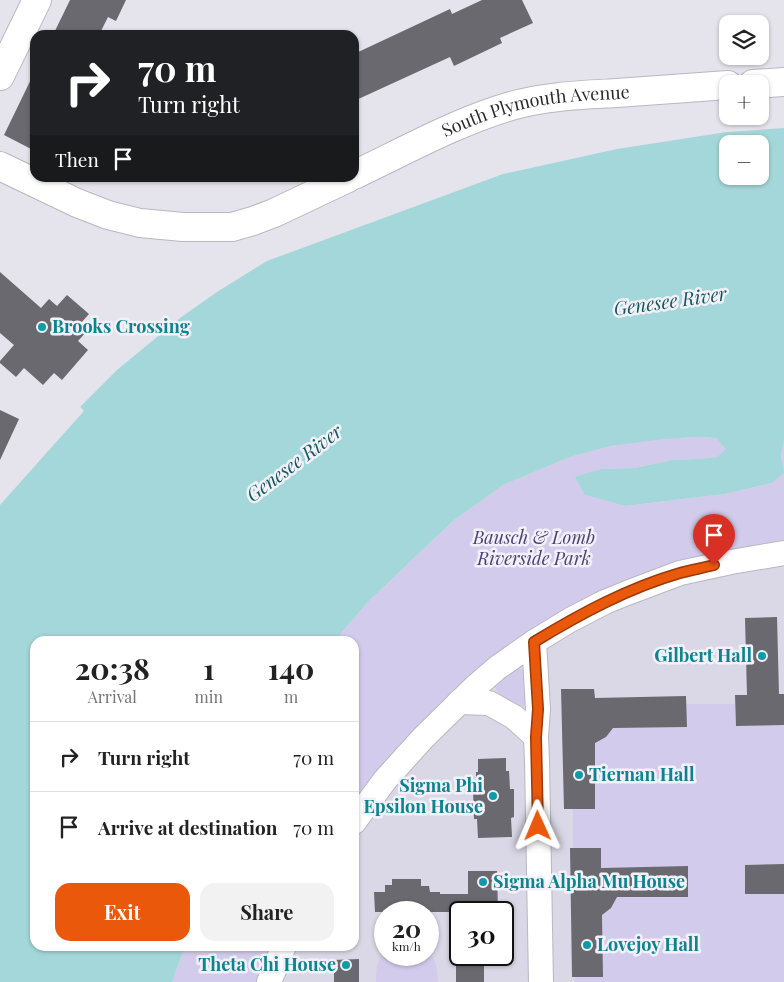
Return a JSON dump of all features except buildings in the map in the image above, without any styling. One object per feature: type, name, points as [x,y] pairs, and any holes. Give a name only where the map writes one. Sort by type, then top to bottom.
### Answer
[{"type":"main road","points":[[0,76],[37,0]]},
{"type":"main road","points":[[769,83],[784,82]]},
{"type":"main road","name":"South Plymouth Avenue","points":[[359,173],[451,129],[481,116],[512,106],[572,95],[719,86]]},
{"type":"main road","points":[[0,166],[30,180]]},
{"type":"main road","points":[[33,182],[77,203],[123,219],[183,227],[232,227]]},
{"type":"main road","points":[[0,185],[81,224],[103,232],[131,239],[161,243],[188,242],[210,237],[232,227],[274,213],[340,182]]},
{"type":"street","points":[[359,815],[385,780],[458,702],[497,668],[534,642],[605,602],[680,573],[784,553]]},
{"type":"street","points":[[534,642],[538,709],[536,737],[538,760],[541,982]]},
{"type":"street","points":[[458,702],[489,703],[514,717],[536,737]]},
{"type":"street","points":[[268,982],[282,951]]},
{"type":"shaded area","points":[[784,564],[784,982],[277,982],[292,951],[359,951],[359,832],[374,810],[440,734],[497,683],[555,640],[620,606],[668,588],[707,577]]},
{"type":"green space","name":"Bausch & Lomb Riverside Park","points":[[664,438],[716,438],[727,449],[717,457],[672,460],[634,468],[601,469],[585,495],[625,506],[725,494],[772,483],[783,473],[781,457],[784,439],[784,543],[578,604],[359,800],[359,636],[339,636],[342,632],[368,602],[453,521],[503,485],[570,457],[611,446]]},
{"type":"green space","points":[[518,668],[526,674],[529,704],[525,706],[521,706],[498,693],[495,687],[497,683]]},
{"type":"green space","points":[[686,704],[735,704],[736,726],[784,725],[784,864],[745,865],[745,894],[784,894],[784,982],[575,982],[575,977],[603,977],[602,913],[611,907],[615,897],[688,896],[687,866],[601,868],[601,848],[573,848],[573,809],[595,808],[595,742],[606,737],[611,728],[686,727]]},
{"type":"green space","points":[[183,951],[272,951],[259,982],[172,982]]},
{"type":"green space","points":[[377,966],[436,966],[438,982],[376,982]]},
{"type":"water","name":"Genesee River","points":[[784,128],[784,439],[781,457],[784,473],[772,483],[725,494],[625,506],[585,495],[575,477],[601,469],[634,468],[672,460],[717,457],[726,449],[716,438],[694,437],[611,446],[570,457],[503,485],[453,521],[368,602],[339,636],[30,636],[30,951],[183,951],[172,982],[0,982],[0,496],[61,426],[117,370],[180,318],[217,292],[267,261],[503,174],[617,149],[727,132]]},
{"type":"pier","points":[[78,404],[84,411],[0,505],[0,492],[3,488]]},
{"type":"place","name":"Brooks Crossing","points":[[42,327]]},
{"type":"place","name":"Gilbert Hall","points":[[762,656]]},
{"type":"place","name":"Tiernan Hall","points":[[579,775]]},
{"type":"place","name":"Sigma Phi Epsilon House","points":[[493,796]]},
{"type":"place","name":"Sigma Alpha Mu House","points":[[483,882]]},
{"type":"place","name":"Lovejoy Hall","points":[[587,945]]},
{"type":"place","name":"Theta Chi House","points":[[346,965]]},
{"type":"route","points":[[538,826],[536,737],[538,709],[534,642],[570,620],[627,592],[680,573],[714,565]]}]
